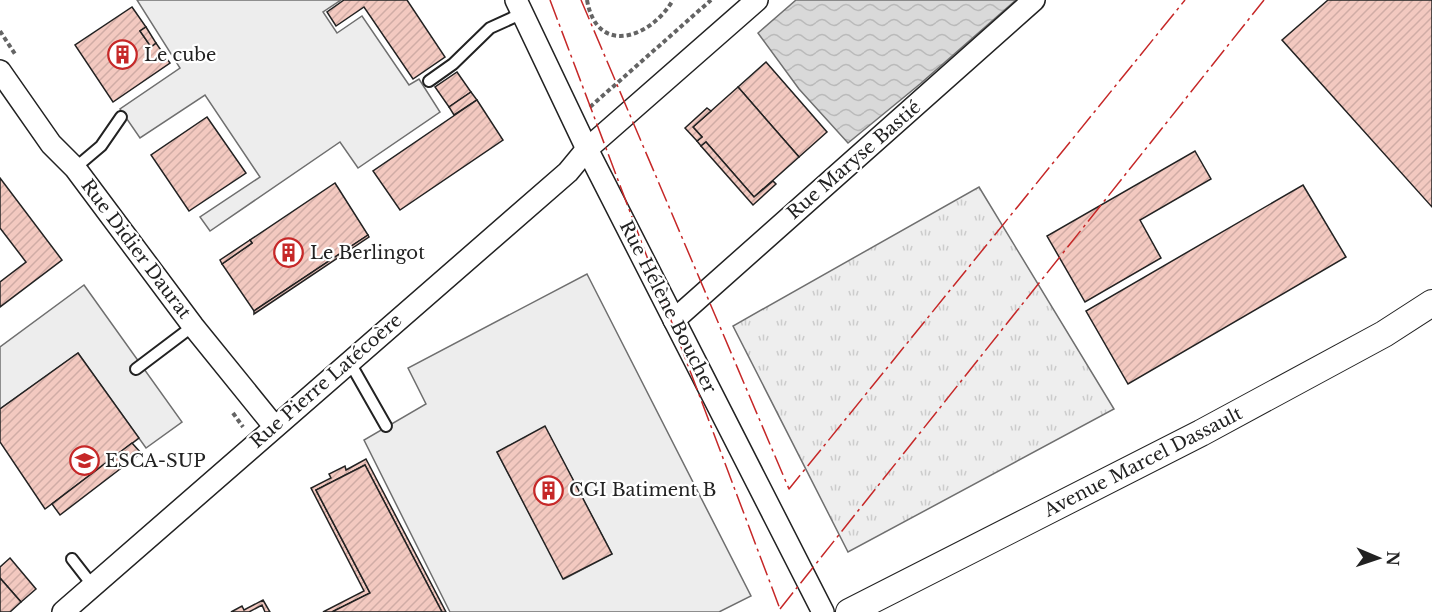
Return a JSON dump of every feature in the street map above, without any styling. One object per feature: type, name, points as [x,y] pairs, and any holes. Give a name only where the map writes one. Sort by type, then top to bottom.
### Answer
[{"type":"street","name":"Rue Pierre Latécoère","points":[[63,612],[348,360],[568,172],[587,149],[757,0]]},
{"type":"street","name":"Rue Maryse Bastié","points":[[674,320],[1034,0]]},
{"type":"street","name":"Rue Hélène Boucher","points":[[520,7],[587,149],[823,612]]},
{"type":"street","name":"Rue Didier Daurat","points":[[0,70],[51,144],[75,168],[193,326],[274,426]]},
{"type":"street","name":"Avenue Marcel Dassault","points":[[849,612],[1201,433],[1384,334],[1432,303]]},
{"type":"lane","points":[[429,81],[453,64],[490,28],[520,7]]},
{"type":"lane","points":[[75,168],[101,146],[121,117]]},
{"type":"lane","points":[[136,369],[193,326]]},
{"type":"lane","points":[[348,360],[386,426]]},
{"type":"lane","points":[[72,560],[93,586]]},
{"type":"path","points":[[587,0],[598,28],[606,34],[617,37],[629,36],[653,24],[673,0]]},
{"type":"path","points":[[583,114],[711,0]]},
{"type":"green space","points":[[979,187],[1114,409],[848,552],[733,326]]},
{"type":"shaded area","points":[[137,0],[341,0],[323,12],[337,33],[362,16],[409,85],[419,79],[440,112],[358,168],[340,142],[210,231],[200,217],[260,177],[205,95],[140,138],[120,109],[180,68]]},
{"type":"shaded area","points":[[587,274],[751,596],[719,612],[450,612],[364,440],[426,404],[408,368]],"holes":[[[545,427],[612,554],[564,579],[497,452]]]},
{"type":"shaded area","points":[[84,285],[182,422],[146,448],[78,353],[0,409],[0,347]]},
{"type":"water","points":[[796,0],[1016,0],[848,143],[799,89],[758,33]]},
{"type":"building","points":[[344,0],[407,0],[445,57],[413,79],[364,7],[336,26],[327,12]]},
{"type":"building","points":[[1328,0],[1432,0],[1432,207],[1282,40]]},
{"type":"building","name":"Le cube","points":[[132,7],[146,27],[140,31],[151,47],[156,43],[170,63],[113,102],[75,45]]},
{"type":"building","points":[[146,27],[156,43],[151,47],[140,31]]},
{"type":"building","points":[[766,62],[827,132],[799,157],[738,87]]},
{"type":"building","points":[[457,72],[471,92],[449,107],[435,87]]},
{"type":"building","points":[[738,87],[799,157],[754,197],[706,142],[701,146],[697,141],[702,137],[693,127]]},
{"type":"building","points":[[471,92],[477,100],[454,115],[449,107]]},
{"type":"building","points":[[477,100],[503,140],[400,210],[373,171]]},
{"type":"building","points":[[707,108],[711,111],[693,127],[702,137],[697,141],[685,128]]},
{"type":"building","points":[[207,117],[246,173],[189,211],[151,155]]},
{"type":"building","points":[[706,142],[754,197],[773,181],[776,184],[753,205],[701,146]]},
{"type":"building","points":[[1195,151],[1211,179],[1140,220],[1161,258],[1085,302],[1047,236]]},
{"type":"building","points":[[0,178],[62,260],[0,307],[0,282],[26,262],[0,228]]},
{"type":"building","name":"Le Berlingot","points":[[335,183],[368,235],[254,311],[222,264],[252,243],[250,240]]},
{"type":"building","points":[[1303,185],[1346,257],[1128,384],[1086,311]]},
{"type":"building","points":[[368,235],[369,237],[254,314],[254,311]]},
{"type":"building","points":[[250,240],[252,243],[222,264],[220,260]]},
{"type":"building","points":[[78,353],[139,438],[45,509],[0,442],[0,409]]},
{"type":"building","name":"CGI Batiment B","points":[[545,426],[612,554],[563,579],[497,452]]},
{"type":"building","points":[[132,443],[141,453],[60,515],[52,504]]},
{"type":"building","points":[[366,459],[446,612],[442,612],[365,465],[316,490],[370,593],[332,612],[323,612],[364,591],[311,488],[331,478],[329,474],[345,466],[346,470]]},
{"type":"building","points":[[365,465],[442,612],[332,612],[370,593],[316,490]]},
{"type":"building","points":[[10,558],[36,589],[21,602],[0,578],[0,567]]},
{"type":"building","points":[[0,578],[21,602],[10,612],[0,612]]},
{"type":"building","points":[[263,600],[270,612],[265,612],[262,605],[249,612],[231,612],[242,606],[244,610]]},
{"type":"power","points":[[550,0],[780,609]]},
{"type":"power","points":[[581,0],[789,489],[1185,0]]},
{"type":"power","points":[[780,609],[1264,0]]},
{"type":"place","name":"Le cube","points":[[123,55]]},
{"type":"place","name":"Le Berlingot","points":[[289,253]]},
{"type":"place","name":"ESCA-SUP","points":[[84,461]]},
{"type":"place","name":"CGI Batiment B","points":[[548,490]]}]
